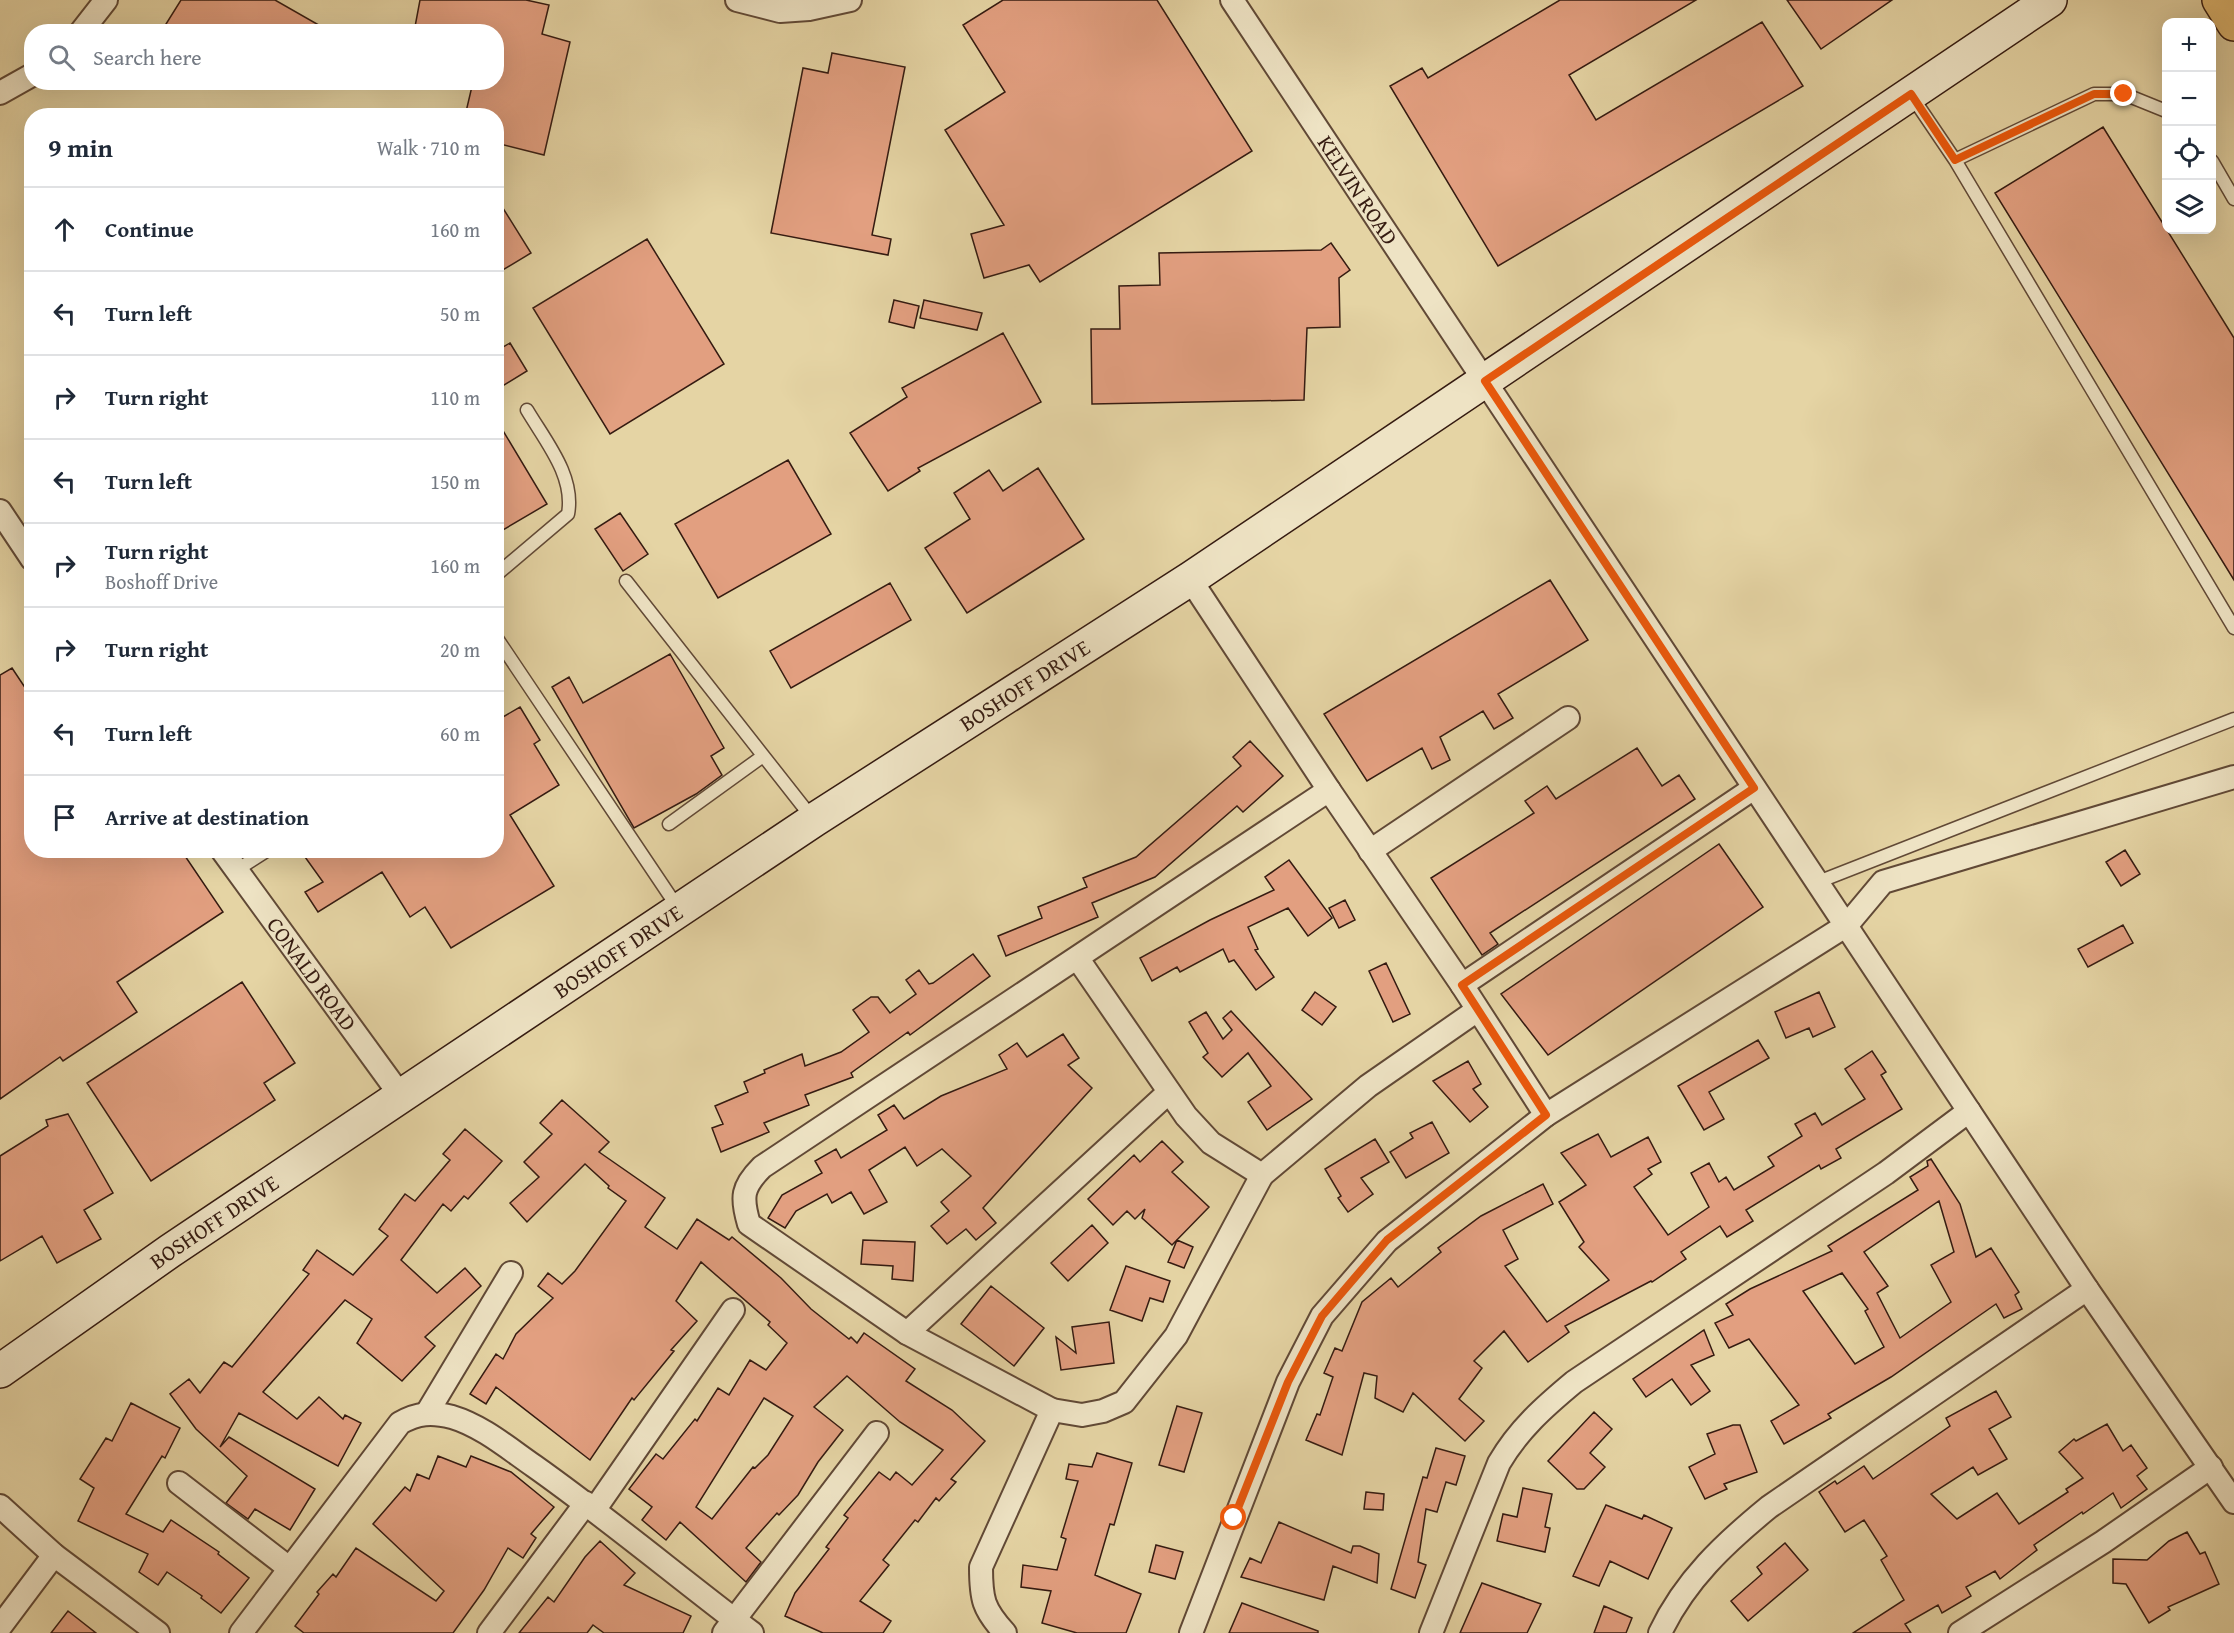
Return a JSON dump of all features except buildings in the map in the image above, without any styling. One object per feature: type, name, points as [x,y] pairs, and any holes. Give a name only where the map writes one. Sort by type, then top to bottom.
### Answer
[{"type":"main road","name":"BOSHOFF DRIVE","points":[[0,1371],[170,1251],[401,1096],[814,820],[1191,579],[2050,0]]},
{"type":"main road","points":[[2219,0],[2234,24]]},
{"type":"street","points":[[87,24],[106,0]]},
{"type":"street","points":[[737,0],[780,11],[809,9],[850,0]]},
{"type":"street","name":"KELVIN ROAD","points":[[1232,0],[2087,1289],[2234,1502]]},
{"type":"street","points":[[0,93],[24,80]]},
{"type":"street","points":[[0,511],[24,547]]},
{"type":"street","points":[[1191,579],[1546,1115]]},
{"type":"street","points":[[1370,851],[1568,718]]},
{"type":"street","points":[[1191,1633],[1288,1382],[1322,1316],[1387,1240],[1546,1115],[1847,925],[1883,882],[2234,777]]},
{"type":"street","points":[[1462,985],[1754,788]]},
{"type":"street","points":[[1329,790],[762,1167],[748,1182],[743,1203],[749,1224],[907,1333],[1052,1410],[1082,1415],[1103,1411],[1124,1402],[1176,1336],[1262,1175],[1368,1086],[1476,1011]]},
{"type":"street","name":"CONALD ROAD","points":[[227,858],[401,1096]]},
{"type":"street","points":[[1078,959],[1169,1092],[1211,1143],[1262,1175]]},
{"type":"street","points":[[907,1333],[1169,1092]]},
{"type":"street","points":[[1431,1633],[1499,1463],[1514,1437],[1532,1416],[1574,1382],[1886,1173],[1969,1111]]},
{"type":"street","points":[[427,1413],[511,1273]]},
{"type":"street","points":[[1660,1633],[1698,1573],[1729,1540],[1769,1506],[2087,1289]]},
{"type":"street","points":[[489,1633],[591,1506],[733,1310]]},
{"type":"street","points":[[1005,1633],[987,1613],[981,1593],[981,1566],[1052,1410]]},
{"type":"street","points":[[241,1633],[400,1423],[413,1415],[427,1413],[452,1417],[476,1426],[591,1506],[737,1629],[877,1433]]},
{"type":"street","points":[[1960,1633],[2103,1542],[2211,1467]]},
{"type":"street","points":[[179,1483],[289,1568]]},
{"type":"street","points":[[0,1506],[54,1556],[158,1633]]},
{"type":"street","points":[[0,1627],[54,1556]]},
{"type":"lane","points":[[1911,94],[1955,160],[2234,628]]},
{"type":"lane","points":[[1955,160],[2094,94],[2124,94],[2162,109]]},
{"type":"lane","points":[[2216,169],[2234,199]]},
{"type":"lane","points":[[504,568],[568,514],[570,502],[565,474],[527,410]]},
{"type":"lane","points":[[626,581],[814,820]]},
{"type":"lane","points":[[504,649],[680,911]]},
{"type":"lane","points":[[1818,882],[2234,718]]},
{"type":"lane","points":[[669,824],[763,756]]},
{"type":"lane","points":[[235,871],[255,858]]},
{"type":"route","points":[[1234,1518],[1288,1382],[1322,1316],[1387,1240],[1546,1115],[1476,1011],[1462,985],[1754,788],[1485,381],[1911,94],[1955,160],[2094,94],[2124,94]]}]
